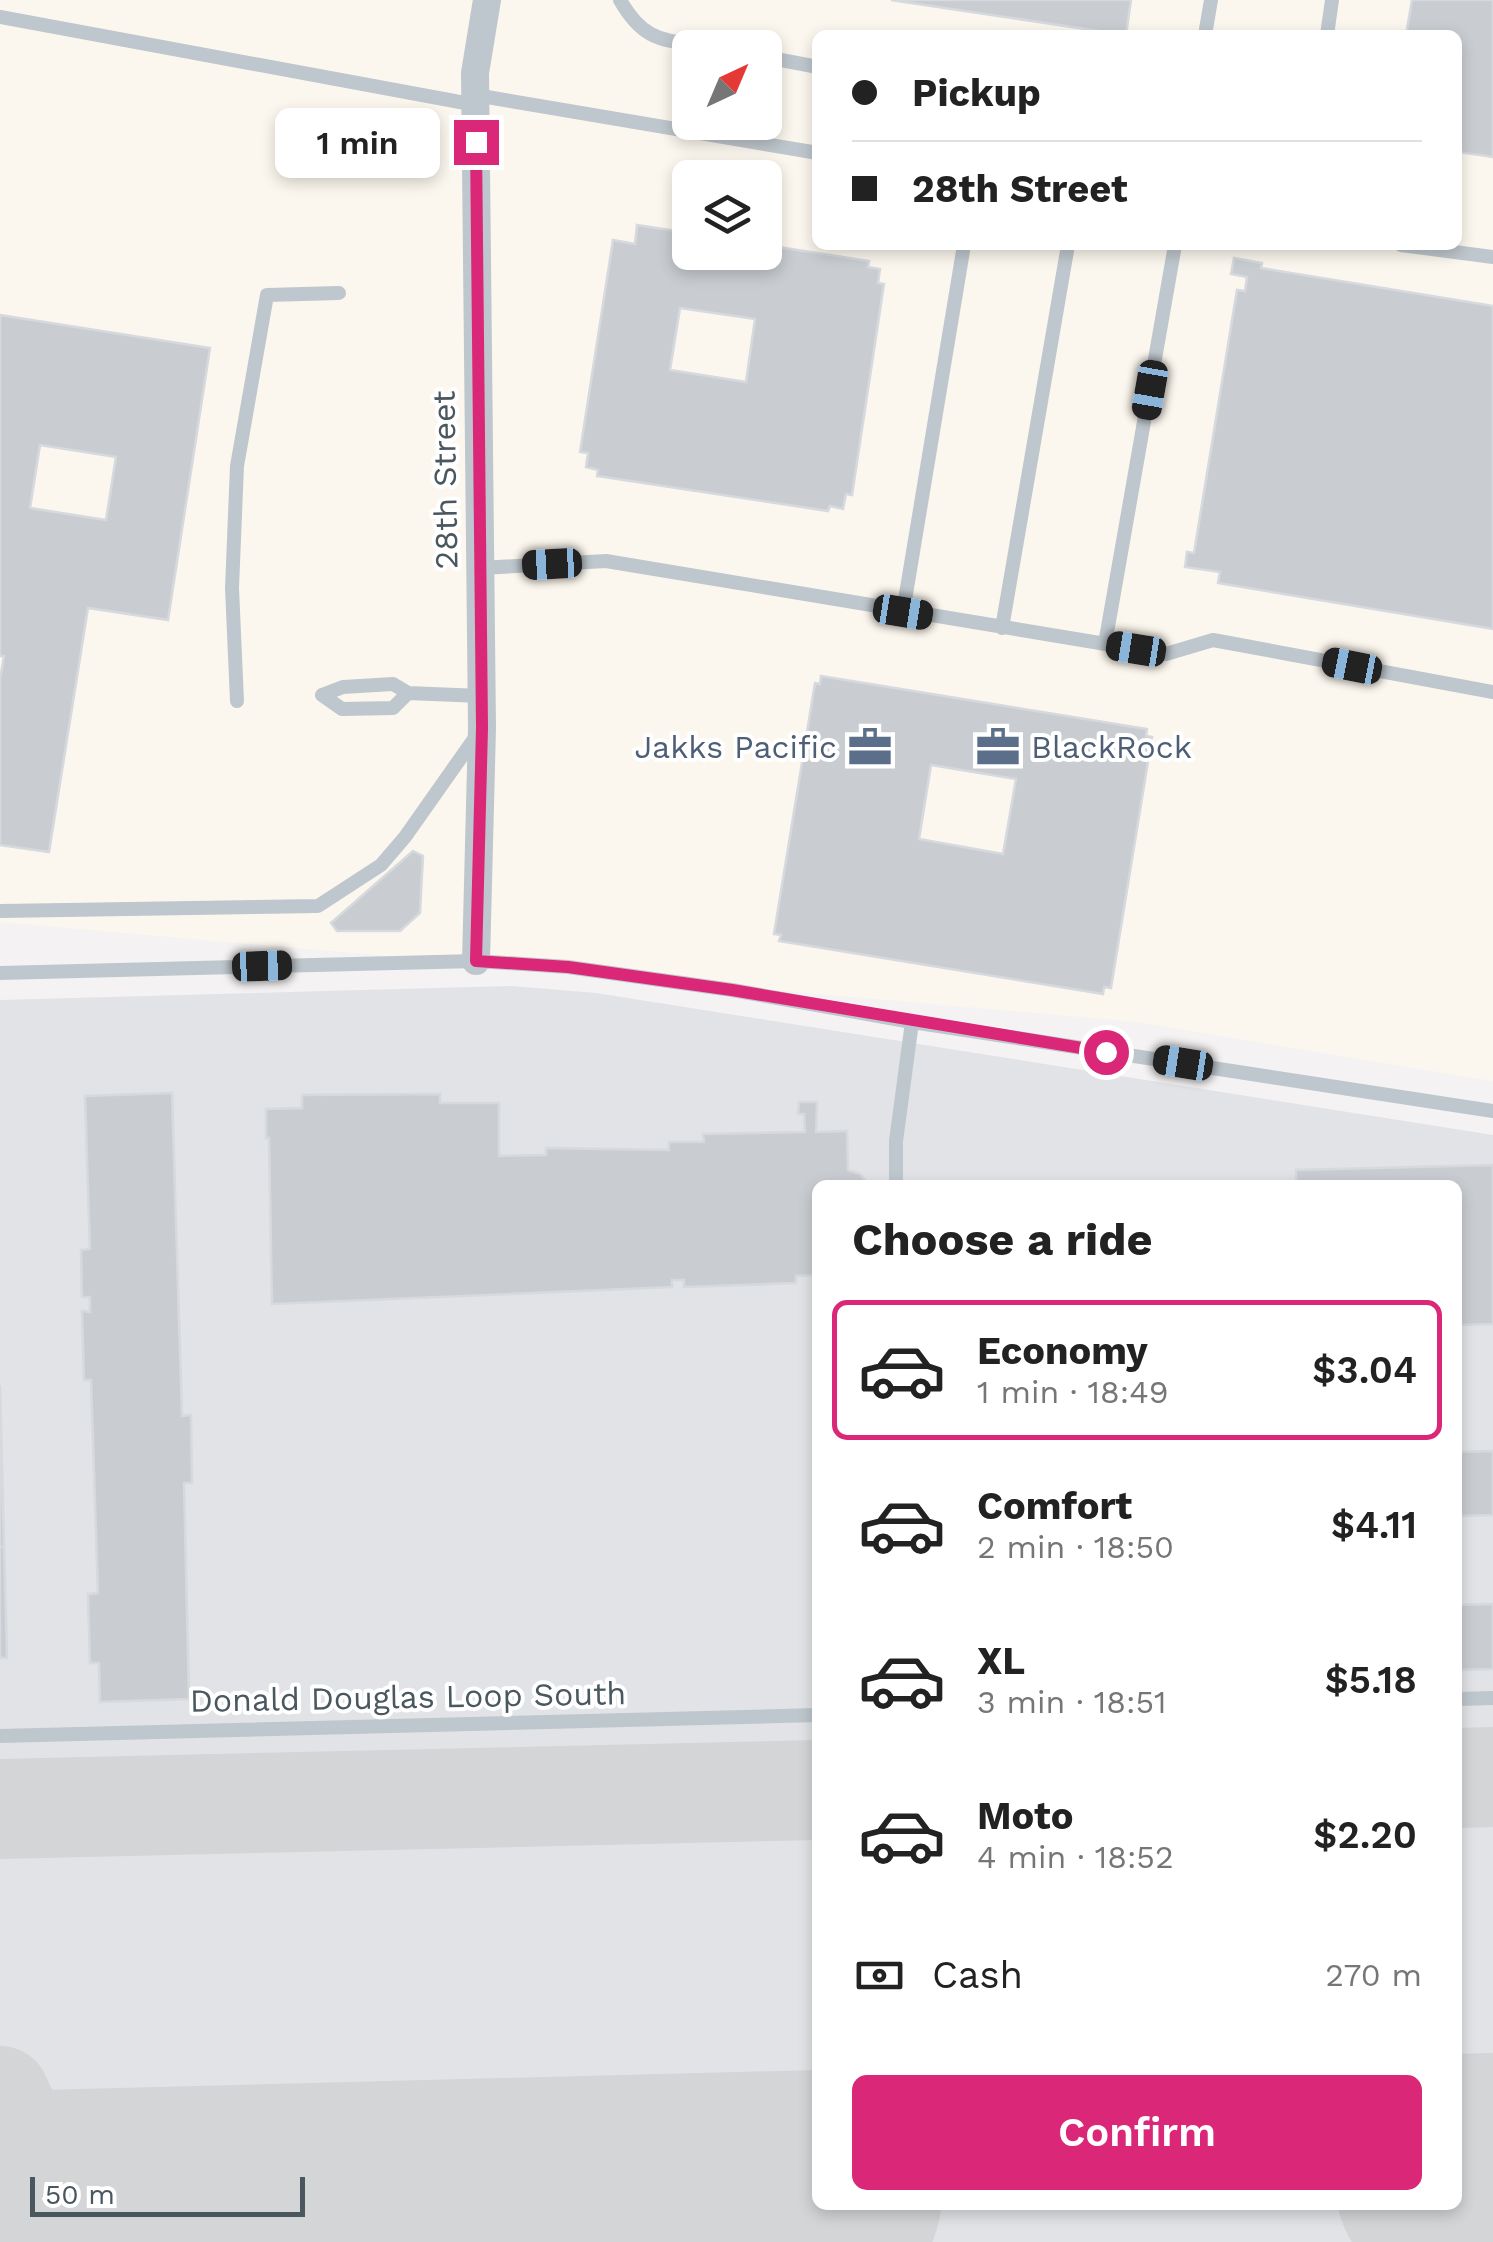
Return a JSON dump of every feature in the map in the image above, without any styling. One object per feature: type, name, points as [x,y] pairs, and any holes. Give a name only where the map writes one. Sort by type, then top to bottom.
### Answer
[{"type":"street","name":"28th Street","points":[[476,961],[482,696],[475,73],[487,0]]},
{"type":"lane","points":[[620,0],[633,23],[651,37],[672,41]]},
{"type":"lane","points":[[1206,30],[1211,0]]},
{"type":"lane","points":[[1328,30],[1332,0]]},
{"type":"lane","points":[[0,17],[340,80],[812,152]]},
{"type":"lane","points":[[782,60],[812,66]]},
{"type":"lane","points":[[903,612],[963,250]]},
{"type":"lane","points":[[1002,628],[1067,250]]},
{"type":"lane","points":[[1106,644],[1174,250]]},
{"type":"lane","points":[[1439,250],[1493,257]]},
{"type":"lane","points":[[237,701],[232,588],[237,466],[267,295],[339,292]]},
{"type":"lane","points":[[481,568],[606,562],[1166,654],[1213,640],[1493,692]]},
{"type":"lane","points":[[408,693],[393,708],[342,709],[322,695],[343,686],[393,684],[408,693],[482,696]]},
{"type":"lane","points":[[0,911],[318,906],[380,865],[405,837],[482,728]]},
{"type":"lane","points":[[0,973],[476,961],[568,967],[1493,1110]]},
{"type":"lane","points":[[896,1180],[896,1141],[912,1022]]},
{"type":"lane","points":[[1462,1700],[1493,1698]]},
{"type":"lane","name":"Donald Douglas Loop South","points":[[0,1736],[812,1715]]},
{"type":"shaded area","points":[[0,0],[1493,0],[1493,1081],[1138,1022],[0,922]]},
{"type":"shaded area","points":[[511,986],[596,993],[1493,1135],[1493,2242],[0,2242],[0,1000]]},
{"type":"building","points":[[891,0],[1131,0],[1127,30],[1092,30]]},
{"type":"building","points":[[1412,0],[1493,0],[1493,157],[1462,153],[1462,30],[1407,30]]},
{"type":"building","points":[[637,225],[672,230],[672,270],[782,270],[782,248],[869,261],[868,267],[880,269],[878,283],[884,284],[852,495],[846,494],[843,509],[830,506],[828,511],[597,476],[598,470],[586,467],[588,453],[580,452],[613,240],[635,244]],"holes":[[[680,308],[755,319],[746,382],[670,370]]]},
{"type":"building","points":[[1234,258],[1262,263],[1261,268],[1493,306],[1493,629],[1218,583],[1220,572],[1185,567],[1187,552],[1194,553],[1237,290],[1245,291],[1247,277],[1231,274]]},
{"type":"building","points":[[0,315],[210,348],[168,620],[88,608],[49,852],[0,845],[0,679],[4,656],[0,656]],"holes":[[[40,445],[116,457],[106,520],[30,508]]]},
{"type":"building","points":[[821,676],[1147,729],[1146,736],[1152,737],[1111,988],[1104,987],[1103,994],[779,941],[781,935],[774,934],[815,683],[820,684]],"holes":[[[931,765],[1016,779],[1003,854],[919,839]]]},
{"type":"building","points":[[413,851],[423,856],[420,913],[400,931],[337,931],[331,923]]},
{"type":"building","points":[[172,1093],[182,1416],[191,1415],[192,1483],[184,1483],[189,1699],[100,1702],[99,1663],[90,1663],[88,1594],[98,1593],[91,1380],[84,1380],[82,1311],[90,1312],[90,1297],[82,1297],[81,1250],[90,1249],[85,1096]]},
{"type":"building","points":[[440,1094],[440,1103],[499,1103],[499,1156],[546,1155],[546,1148],[669,1150],[669,1142],[704,1142],[703,1134],[805,1132],[804,1114],[798,1114],[799,1102],[817,1102],[816,1132],[847,1131],[848,1170],[865,1180],[812,1180],[812,1275],[796,1276],[796,1283],[684,1287],[684,1280],[672,1280],[672,1287],[272,1304],[266,1109],[302,1108],[302,1095]]},
{"type":"building","points":[[1493,1165],[1493,1324],[1462,1325],[1462,1180],[1296,1180],[1296,1170]]},
{"type":"building","points":[[0,1385],[4,1547],[0,1547]]},
{"type":"building","points":[[1493,1451],[1493,1515],[1462,1516],[1462,1452]]},
{"type":"building","points":[[0,1547],[4,1547],[7,1658],[0,1658]]},
{"type":"building","points":[[1493,1604],[1493,1669],[1462,1670],[1462,1605]]},
{"type":"taxiway","points":[[1462,1778],[1493,1777]]},
{"type":"taxiway","points":[[0,1809],[812,1790]]},
{"type":"taxiway","points":[[0,2096],[14,2123],[52,2162],[101,2187],[182,2210]]},
{"type":"runway","points":[[1462,2178],[1493,2177]]},
{"type":"runway","points":[[0,2215],[812,2194]]},
{"type":"place","name":"Jakks Pacific","points":[[870,747]]},
{"type":"place","name":"BlackRock","points":[[998,747]]},
{"type":"route","points":[[476,142],[482,728],[476,961],[568,967],[732,990],[1106,1052]]}]
